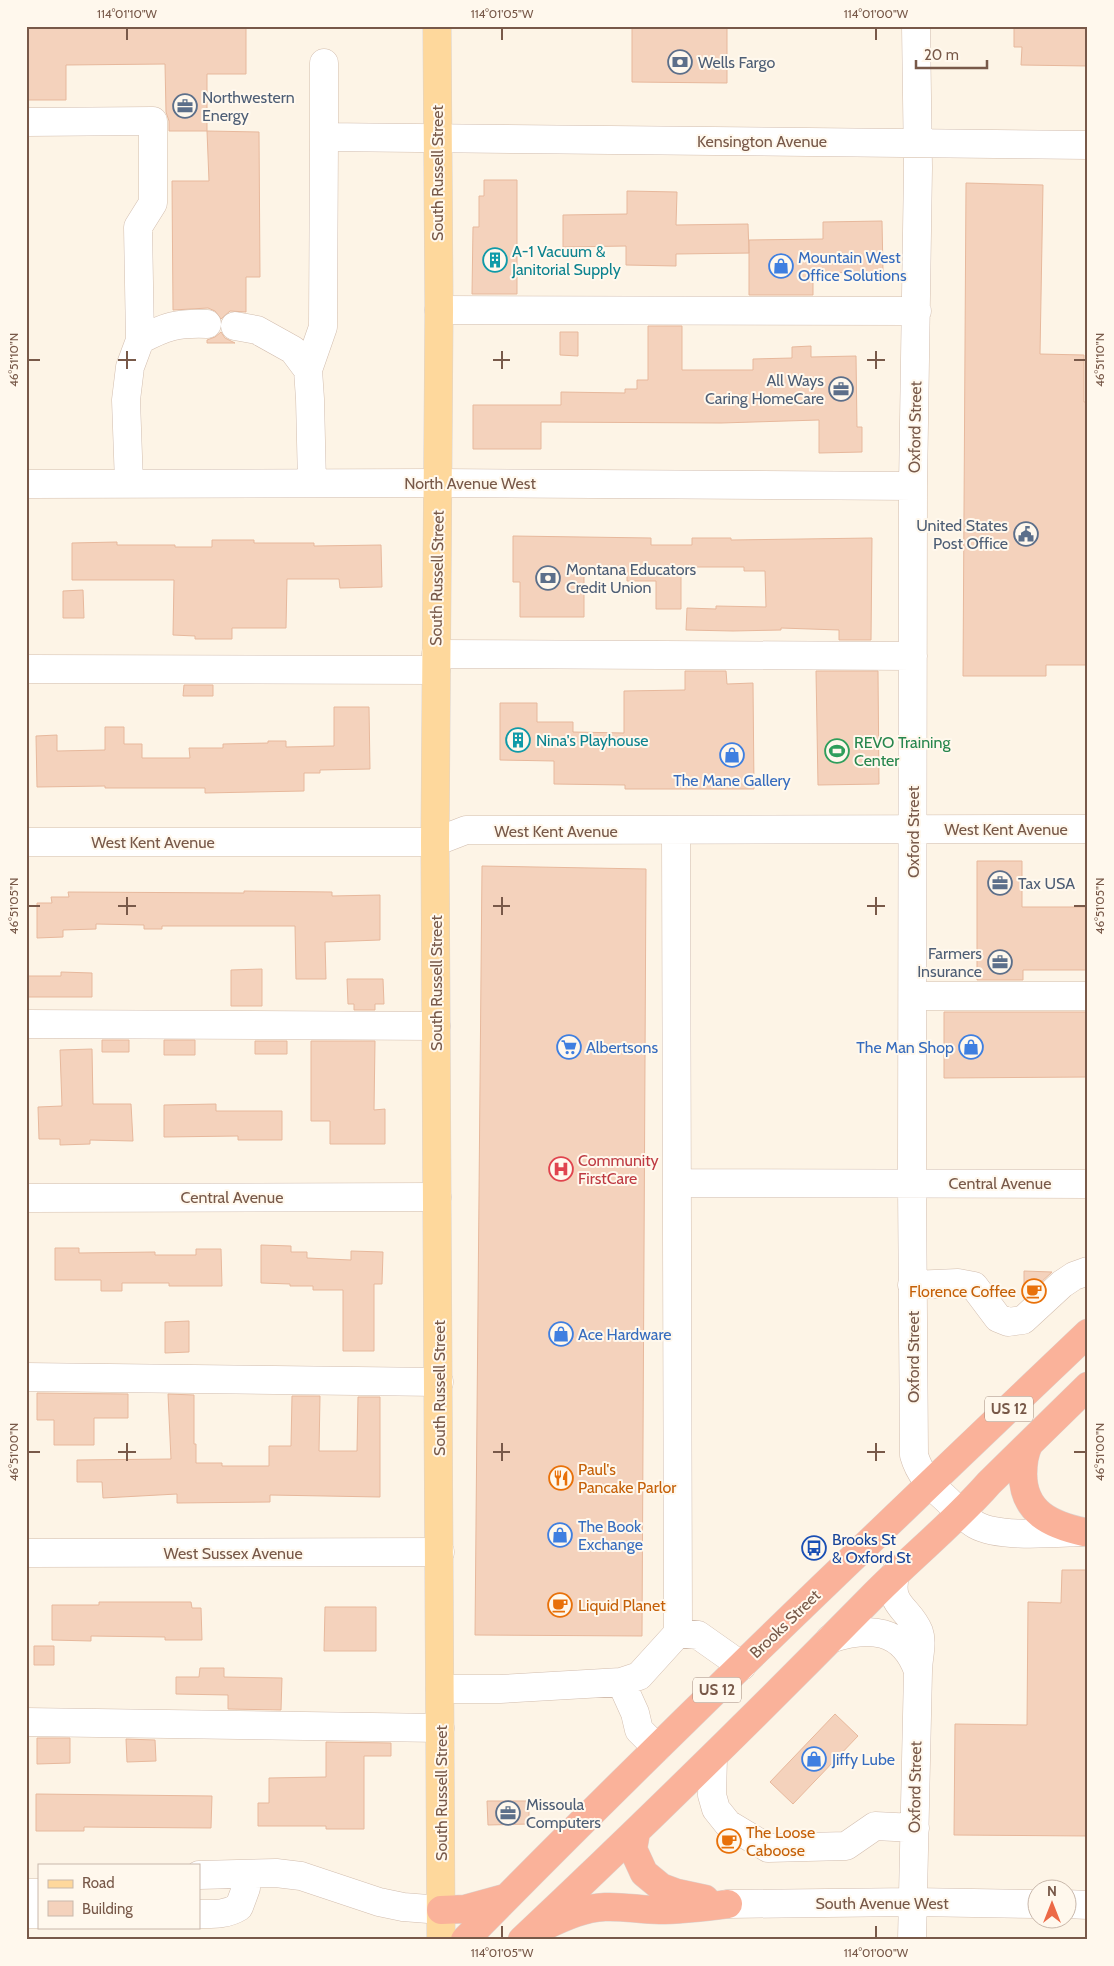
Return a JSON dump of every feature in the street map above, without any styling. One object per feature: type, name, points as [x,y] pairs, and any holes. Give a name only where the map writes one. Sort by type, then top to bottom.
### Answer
[{"type":"highway","name":"Brooks Street","points":[[465,1940],[657,1748],[929,1483],[1088,1333]]},
{"type":"highway","name":"US 12","points":[[526,1936],[636,1845],[713,1756],[896,1572],[1088,1386]]},
{"type":"highway","name":"US 12","points":[[1029,1444],[1024,1463],[1023,1484],[1031,1503],[1042,1516],[1057,1525],[1086,1533]]},
{"type":"highway","points":[[636,1845],[644,1873],[661,1887],[677,1893],[728,1904]]},
{"type":"highway","points":[[441,1910],[465,1909],[506,1897]]},
{"type":"highway","points":[[526,1936],[570,1914],[586,1909],[607,1907],[638,1910],[674,1910],[728,1904]]},
{"type":"main road","name":"South Russell Street","points":[[437,26],[436,137],[439,310],[434,842],[439,1382],[441,1940]]},
{"type":"street","name":"Oxford Street","points":[[916,26],[918,142],[914,486],[912,1285],[914,1455],[916,1464],[929,1483]]},
{"type":"street","points":[[312,483],[308,370],[323,327],[324,63]]},
{"type":"street","points":[[26,122],[153,121],[153,203],[138,227],[140,340],[130,366],[126,400],[129,484]]},
{"type":"street","name":"Kensington Avenue","points":[[324,137],[1088,145]]},
{"type":"street","points":[[439,310],[917,311]]},
{"type":"street","points":[[140,340],[164,327],[191,323],[207,324]]},
{"type":"street","points":[[235,326],[257,330],[293,350],[308,370]]},
{"type":"street","name":"North Avenue West","points":[[26,484],[438,482],[914,486]]},
{"type":"street","points":[[26,669],[914,656]]},
{"type":"street","name":"West Kent Avenue","points":[[26,842],[434,842],[466,830],[676,831],[913,828],[1082,823]]},
{"type":"street","points":[[440,1689],[621,1682],[640,1676],[678,1633],[676,831]]},
{"type":"street","points":[[913,996],[1088,996]]},
{"type":"street","points":[[26,1024],[436,1026]]},
{"type":"street","name":"Central Avenue","points":[[677,1183],[1088,1184]]},
{"type":"street","name":"Central Avenue","points":[[26,1198],[437,1197]]},
{"type":"street","points":[[912,1285],[958,1283],[974,1286],[998,1318],[1008,1322],[1023,1320],[1062,1284],[1074,1276],[1088,1271]]},
{"type":"street","points":[[26,1377],[439,1382]]},
{"type":"street","points":[[929,1483],[976,1525],[994,1531],[1009,1533],[1086,1533]]},
{"type":"street","name":"West Sussex Avenue","points":[[26,1554],[440,1552]]},
{"type":"street","name":"Oxford Street","points":[[896,1572],[893,1589],[895,1596],[900,1607],[918,1629],[920,1638],[912,1940]]},
{"type":"street","points":[[830,1639],[862,1632],[885,1634],[900,1643],[910,1654],[918,1671]]},
{"type":"street","points":[[678,1633],[698,1635],[742,1666]]},
{"type":"street","points":[[621,1682],[635,1713],[639,1730],[657,1748]]},
{"type":"street","points":[[26,1722],[440,1728]]},
{"type":"street","points":[[713,1756],[712,1795],[716,1809],[728,1824],[768,1848],[846,1846],[875,1826],[914,1828]]},
{"type":"street","points":[[200,1875],[276,1873],[301,1876],[403,1908],[441,1910]]},
{"type":"street","points":[[200,1914],[220,1914],[239,1908],[246,1888],[245,1875]]},
{"type":"street","name":"South Avenue West","points":[[728,1904],[914,1902],[1026,1904]]},
{"type":"building","points":[[26,26],[246,26],[246,74],[207,74],[207,131],[169,131],[169,121],[166,112],[165,64],[66,65],[66,100],[26,100]]},
{"type":"building","name":"Wells Fargo","points":[[632,26],[727,26],[727,83],[632,82]]},
{"type":"building","points":[[1014,26],[1088,26],[1088,66],[1021,65],[1022,47],[1014,47]]},
{"type":"building","points":[[207,131],[259,132],[260,277],[246,277],[246,312],[230,311],[221,319],[215,311],[208,308],[173,310],[172,181],[209,181]]},
{"type":"building","name":"A-1 Vacuum & Janitorial Supply","points":[[484,180],[517,180],[517,294],[472,294],[473,227],[479,227],[479,196],[484,196]]},
{"type":"building","name":"United States Post Office","points":[[966,183],[1043,185],[1040,354],[1084,355],[1084,402],[1088,402],[1088,665],[1046,665],[1046,676],[963,676]]},
{"type":"building","points":[[627,191],[677,192],[676,225],[748,224],[749,253],[676,254],[676,266],[626,265],[626,246],[563,247],[563,215],[627,214]]},
{"type":"building","points":[[882,221],[883,272],[813,273],[813,295],[749,295],[749,240],[823,239],[823,222]]},
{"type":"building","points":[[648,326],[682,326],[682,370],[753,370],[753,359],[792,358],[792,347],[811,346],[811,357],[856,356],[857,427],[862,427],[862,452],[819,453],[819,420],[721,423],[541,422],[541,449],[473,449],[473,405],[561,405],[561,392],[625,393],[625,389],[637,389],[637,380],[648,380]]},
{"type":"building","points":[[221,332],[225,338],[235,343],[207,343],[207,340]]},
{"type":"building","points":[[560,332],[578,332],[578,356],[560,355]]},
{"type":"building","points":[[513,536],[651,538],[651,545],[692,545],[692,538],[731,538],[731,540],[872,538],[871,640],[839,640],[839,630],[781,628],[781,630],[686,630],[687,608],[716,609],[716,606],[766,607],[765,571],[744,571],[744,567],[681,567],[681,609],[656,609],[656,581],[627,581],[627,574],[584,574],[584,617],[520,617],[520,582],[513,582]]},
{"type":"building","points":[[212,540],[254,540],[254,543],[314,543],[314,546],[381,545],[382,587],[340,588],[339,579],[287,579],[286,628],[232,628],[232,639],[195,639],[195,636],[173,635],[174,580],[72,580],[72,543],[117,542],[117,545],[212,547]]},
{"type":"building","points":[[83,590],[84,618],[63,618],[63,591]]},
{"type":"building","points":[[685,671],[726,671],[727,684],[753,683],[754,789],[625,789],[625,785],[554,784],[554,761],[500,760],[500,703],[537,703],[537,722],[573,722],[573,732],[624,733],[624,691],[685,690]]},
{"type":"building","points":[[816,671],[878,671],[879,784],[818,785]]},
{"type":"building","points":[[184,685],[213,685],[213,696],[183,696]]},
{"type":"building","points":[[334,707],[369,707],[370,769],[320,770],[320,773],[304,773],[304,791],[205,793],[205,788],[37,787],[36,736],[57,735],[57,751],[105,750],[105,727],[124,727],[124,744],[142,744],[142,758],[190,758],[189,748],[223,748],[223,744],[268,743],[268,741],[286,741],[286,747],[334,746]]},
{"type":"building","points":[[977,861],[1022,861],[1022,907],[1088,907],[1088,970],[1023,970],[1023,980],[977,980]]},
{"type":"building","points":[[482,866],[646,869],[642,1636],[475,1635]]},
{"type":"building","points":[[244,891],[332,892],[332,896],[380,895],[380,940],[325,942],[326,979],[296,979],[295,926],[162,926],[162,929],[144,929],[144,925],[96,924],[96,929],[63,930],[63,937],[37,938],[37,903],[52,903],[51,897],[69,897],[68,892],[244,893]]},
{"type":"building","points":[[262,969],[262,1006],[231,1006],[231,970]]},
{"type":"building","points":[[61,972],[92,973],[92,997],[26,997],[26,976],[61,976]]},
{"type":"building","points":[[347,979],[383,979],[384,1004],[375,1004],[375,1010],[354,1010],[354,1004],[348,1004]]},
{"type":"building","points":[[944,1012],[1088,1012],[1088,1077],[944,1078]]},
{"type":"building","points":[[102,1040],[129,1040],[129,1052],[102,1052]]},
{"type":"building","points":[[164,1040],[195,1040],[195,1055],[164,1055]]},
{"type":"building","points":[[255,1041],[287,1041],[287,1054],[255,1054]]},
{"type":"building","points":[[311,1041],[375,1041],[374,1110],[385,1109],[385,1144],[330,1144],[330,1121],[311,1121]]},
{"type":"building","points":[[92,1049],[93,1104],[131,1104],[133,1141],[90,1140],[90,1144],[60,1145],[60,1139],[39,1139],[38,1107],[62,1106],[60,1050]]},
{"type":"building","points":[[216,1104],[216,1111],[282,1111],[282,1140],[238,1140],[238,1136],[164,1137],[164,1105]]},
{"type":"building","points":[[261,1245],[291,1246],[291,1252],[307,1252],[307,1258],[351,1260],[351,1251],[383,1252],[382,1284],[374,1284],[374,1351],[343,1351],[343,1290],[313,1290],[313,1286],[261,1283]]},
{"type":"building","points":[[55,1248],[79,1248],[79,1253],[155,1252],[155,1255],[196,1255],[196,1249],[221,1249],[222,1286],[169,1286],[169,1283],[122,1283],[122,1291],[101,1291],[101,1280],[55,1280]]},
{"type":"building","points":[[1024,1271],[1052,1272],[1024,1298]]},
{"type":"building","points":[[189,1321],[189,1352],[165,1353],[165,1322]]},
{"type":"building","points":[[37,1393],[128,1394],[128,1418],[94,1418],[94,1445],[54,1445],[54,1420],[37,1420]]},
{"type":"building","points":[[168,1394],[194,1395],[196,1463],[222,1463],[222,1466],[269,1466],[269,1446],[291,1446],[292,1396],[320,1396],[319,1451],[357,1451],[358,1397],[380,1397],[380,1497],[270,1495],[270,1502],[177,1503],[177,1494],[103,1498],[102,1482],[77,1482],[77,1460],[171,1459]]},
{"type":"building","points":[[1062,1570],[1088,1570],[1088,1836],[954,1835],[955,1724],[1027,1725],[1028,1602],[1061,1603]]},
{"type":"building","points":[[99,1602],[191,1602],[192,1608],[201,1608],[202,1640],[165,1640],[165,1637],[91,1636],[91,1641],[52,1640],[52,1605],[99,1605]]},
{"type":"building","points":[[325,1607],[376,1607],[376,1651],[324,1651]]},
{"type":"building","points":[[34,1646],[54,1646],[54,1665],[34,1665]]},
{"type":"building","points":[[200,1668],[224,1668],[224,1677],[282,1678],[281,1710],[228,1709],[228,1695],[176,1694],[176,1677],[199,1677]]},
{"type":"building","name":"Jiffy Lube","points":[[835,1714],[858,1736],[793,1804],[770,1782]]},
{"type":"building","points":[[37,1738],[70,1738],[70,1763],[37,1764]]},
{"type":"building","points":[[126,1739],[155,1740],[156,1761],[127,1762]]},
{"type":"building","points":[[326,1742],[391,1743],[391,1756],[364,1756],[364,1829],[326,1829],[326,1826],[258,1826],[258,1803],[269,1803],[269,1778],[326,1777]]},
{"type":"building","points":[[36,1794],[212,1796],[211,1828],[84,1827],[84,1831],[36,1831]]},
{"type":"building","name":"Missoula Computers","points":[[487,1801],[529,1801],[529,1824],[488,1825]]},
{"type":"place","name":"Wells Fargo","points":[[680,62]]},
{"type":"place","name":"Northwestern Energy","points":[[185,106]]},
{"type":"place","name":"A-1 Vacuum & Janitorial Supply","points":[[495,260]]},
{"type":"place","name":"Mountain West Office Solutions","points":[[781,266]]},
{"type":"place","name":"All Ways Caring HomeCare","points":[[841,389]]},
{"type":"place","name":"United States Post Office","points":[[1026,534]]},
{"type":"place","name":"Montana Educators Credit Union","points":[[548,578]]},
{"type":"place","name":"Nina's Playhouse","points":[[518,740]]},
{"type":"place","name":"REVO Training Center","points":[[837,751]]},
{"type":"place","name":"The Mane Gallery","points":[[732,755]]},
{"type":"place","name":"Tax USA","points":[[1000,883]]},
{"type":"place","name":"Farmers Insurance","points":[[1000,962]]},
{"type":"place","name":"Albertsons","points":[[569,1047]]},
{"type":"place","name":"The Man Shop","points":[[971,1047]]},
{"type":"place","name":"Community FirstCare","points":[[561,1169]]},
{"type":"place","name":"Florence Coffee","points":[[1034,1291]]},
{"type":"place","name":"Ace Hardware","points":[[561,1334]]},
{"type":"place","name":"Paul's Pancake Parlor","points":[[561,1478]]},
{"type":"place","name":"The Book Exchange","points":[[560,1535]]},
{"type":"place","name":"Brooks St & Oxford St","points":[[814,1548]]},
{"type":"place","name":"Liquid Planet","points":[[560,1605]]},
{"type":"place","name":"Jiffy Lube","points":[[814,1759]]},
{"type":"place","name":"Missoula Computers","points":[[508,1813]]},
{"type":"place","name":"The Loose Caboose","points":[[729,1841]]}]
